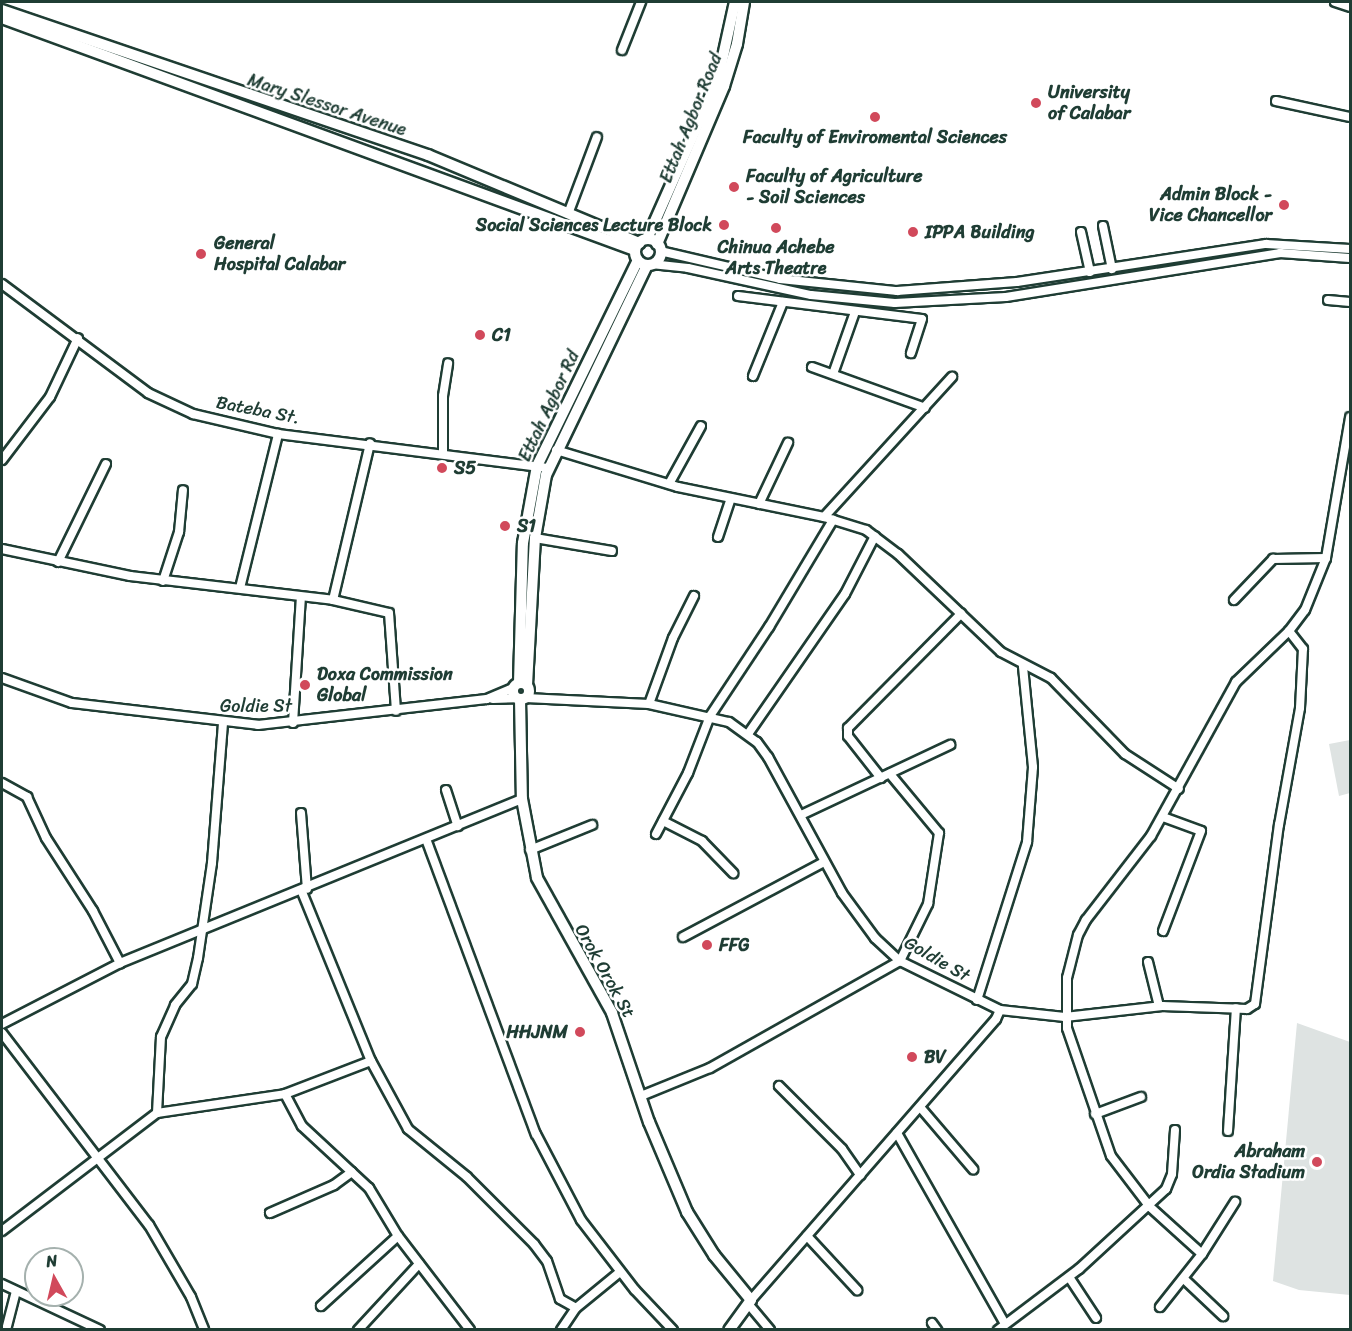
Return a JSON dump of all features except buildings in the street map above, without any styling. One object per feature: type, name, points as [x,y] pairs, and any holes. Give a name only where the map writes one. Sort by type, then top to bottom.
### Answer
[{"type":"main road","name":"Ettah Agbor Road","points":[[647,252],[718,79],[735,2]]},
{"type":"main road","name":"Ettah Agbor Road","points":[[647,252],[724,86],[737,44],[744,2]]},
{"type":"main road","name":"Mary Slessor Avenue","points":[[2,10],[428,155],[568,214],[647,252]]},
{"type":"main road","name":"Mary Slessor Avenue","points":[[2,18],[647,252]]},
{"type":"main road","name":"Ettah Agbor Rd","points":[[521,691],[535,538],[548,468],[647,252]]},
{"type":"main road","name":"Ettah Agbor Rd","points":[[521,691],[523,543],[537,466],[647,252]]},
{"type":"main road","name":"Orok Orok St","points":[[521,691],[522,799],[530,850],[545,896],[612,1013],[640,1096],[687,1212],[714,1255],[751,1303]]},
{"type":"main road","points":[[729,1329],[751,1303]]},
{"type":"street","points":[[622,50],[641,2]]},
{"type":"street","points":[[1335,2],[1350,7]]},
{"type":"street","points":[[1276,101],[1350,117]]},
{"type":"street","points":[[568,214],[597,137]]},
{"type":"street","points":[[1103,225],[1112,269]]},
{"type":"street","points":[[1081,232],[1090,272]]},
{"type":"street","points":[[647,252],[780,279],[878,290],[979,287],[1112,269],[1266,244],[1350,249]]},
{"type":"street","points":[[647,252],[688,268],[835,299],[895,303],[1006,297],[1280,253],[1350,258]]},
{"type":"street","name":"Bateba St.","points":[[2,284],[168,405],[278,434],[443,452],[548,468]]},
{"type":"street","points":[[738,296],[922,319],[911,353]]},
{"type":"street","points":[[1328,300],[1350,302]]},
{"type":"street","points":[[753,376],[783,302]]},
{"type":"street","points":[[833,374],[855,312]]},
{"type":"street","points":[[2,460],[50,397],[78,338]]},
{"type":"street","points":[[443,452],[443,396],[448,363]]},
{"type":"street","points":[[812,367],[925,408]]},
{"type":"street","points":[[656,834],[688,773],[710,716],[769,627],[828,519],[952,377]]},
{"type":"street","points":[[1202,1254],[1150,1208],[1111,1156],[1095,1114],[1065,1017],[1067,978],[1078,935],[1162,817],[1236,682],[1289,631],[1305,610],[1326,558],[1350,417]]},
{"type":"street","points":[[669,484],[701,426]]},
{"type":"street","points":[[240,588],[278,434]]},
{"type":"street","points":[[333,600],[370,443]]},
{"type":"street","points":[[759,504],[788,443]]},
{"type":"street","points":[[556,450],[669,484],[828,519],[875,536],[1001,652],[1023,666],[1051,678],[1125,754],[1179,789]]},
{"type":"street","points":[[58,562],[106,464]]},
{"type":"street","points":[[163,581],[179,532],[183,490]]},
{"type":"street","points":[[718,537],[731,498]]},
{"type":"street","points":[[748,734],[839,603],[875,536]]},
{"type":"street","points":[[535,538],[612,551]]},
{"type":"street","points":[[2,549],[58,562],[163,581],[333,600],[391,616],[396,711]]},
{"type":"street","points":[[1234,600],[1274,559],[1326,558]]},
{"type":"street","points":[[650,704],[673,638],[694,596]]},
{"type":"street","points":[[293,723],[301,597]]},
{"type":"street","points":[[881,778],[848,736],[848,728],[962,614]]},
{"type":"street","points":[[1228,1131],[1236,1008],[1248,1009],[1255,1004],[1279,825],[1297,730],[1302,649],[1289,631]]},
{"type":"street","points":[[977,1000],[1027,842],[1034,767],[1023,666]]},
{"type":"street","name":"Goldie St","points":[[2,678],[72,703],[223,723],[293,723],[487,699],[521,691],[548,697],[650,704],[710,716],[729,722],[748,734],[768,757],[801,815],[824,862],[857,915],[900,961],[999,1010],[1065,1017],[1159,1006],[1236,1008]]},
{"type":"street","points":[[157,1113],[161,1037],[195,974],[212,863],[223,723]]},
{"type":"street","points":[[801,815],[950,745]]},
{"type":"street","points":[[640,1096],[710,1068],[900,961],[928,904],[939,832],[890,774]]},
{"type":"street","points":[[2,783],[27,797],[46,838],[93,911],[120,963]]},
{"type":"street","points":[[446,790],[458,826]]},
{"type":"street","points":[[2,1024],[120,963],[305,891],[522,799]]},
{"type":"street","points":[[301,813],[305,891],[370,1061],[408,1129],[455,1166],[534,1244],[547,1261],[560,1299],[576,1308]]},
{"type":"street","points":[[1162,817],[1202,831],[1163,931]]},
{"type":"street","points":[[663,821],[702,841],[733,873]]},
{"type":"street","points":[[530,850],[592,825]]},
{"type":"street","points":[[426,839],[536,1134],[581,1221],[620,1272],[673,1329]]},
{"type":"street","points":[[683,937],[824,862]]},
{"type":"street","points":[[1148,962],[1159,1006]]},
{"type":"street","points":[[770,1329],[751,1303],[996,1019],[999,1010]]},
{"type":"street","points":[[2,1034],[165,1249],[204,1329]]},
{"type":"street","points":[[2,1231],[98,1161],[157,1113],[285,1094],[370,1061]]},
{"type":"street","points":[[779,1086],[842,1149],[860,1175]]},
{"type":"street","points":[[285,1094],[302,1126],[352,1172],[376,1198],[398,1236],[418,1264],[470,1329]]},
{"type":"street","points":[[1095,1114],[1142,1097]]},
{"type":"street","points":[[920,1107],[973,1169]]},
{"type":"street","points":[[897,1133],[1002,1327],[1069,1277],[1150,1208],[1170,1183],[1175,1130]]},
{"type":"street","points":[[270,1213],[334,1185],[352,1172]]},
{"type":"street","points":[[1160,1307],[1184,1279],[1235,1203]]},
{"type":"street","points":[[321,1306],[398,1236]]},
{"type":"street","points":[[807,1236],[857,1290]]},
{"type":"street","points":[[358,1329],[418,1264]]},
{"type":"street","points":[[561,1329],[576,1308],[620,1272]]},
{"type":"street","points":[[1069,1277],[1096,1318]]},
{"type":"street","points":[[1184,1279],[1222,1316]]},
{"type":"street","points":[[2,1284],[100,1329]]},
{"type":"street","points":[[6,1329],[16,1291]]},
{"type":"shaded area","points":[[1350,740],[1350,793],[1339,796],[1329,744]]},
{"type":"shaded area","name":"Abraham Ordia Stadium","points":[[1297,1023],[1350,1042],[1350,1295],[1299,1290],[1273,1281]]},
{"type":"place","name":"University of Calabar","points":[[1036,103]]},
{"type":"place","name":"Faculty of Enviromental Sciences","points":[[875,117]]},
{"type":"place","name":"Faculty of Agriculture - Soil Sciences","points":[[734,187]]},
{"type":"place","name":"Admin Block - Vice Chancellor","points":[[1284,205]]},
{"type":"place","name":"Social Sciences Lecture Block","points":[[724,225]]},
{"type":"place","name":"Chinua Achebe Arts Theatre","points":[[776,228]]},
{"type":"place","name":"IPPA Building","points":[[913,232]]},
{"type":"place","name":"General Hospital Calabar","points":[[201,254]]},
{"type":"place","name":"C1","points":[[480,335]]},
{"type":"place","name":"S5","points":[[442,468]]},
{"type":"place","name":"S1","points":[[505,526]]},
{"type":"place","name":"Doxa Commission Global","points":[[305,685]]},
{"type":"place","name":"FFG","points":[[707,945]]},
{"type":"place","name":"HHJNM","points":[[580,1032]]},
{"type":"place","name":"BV","points":[[912,1057]]},
{"type":"place","name":"Abraham Ordia Stadium","points":[[1317,1162]]}]
